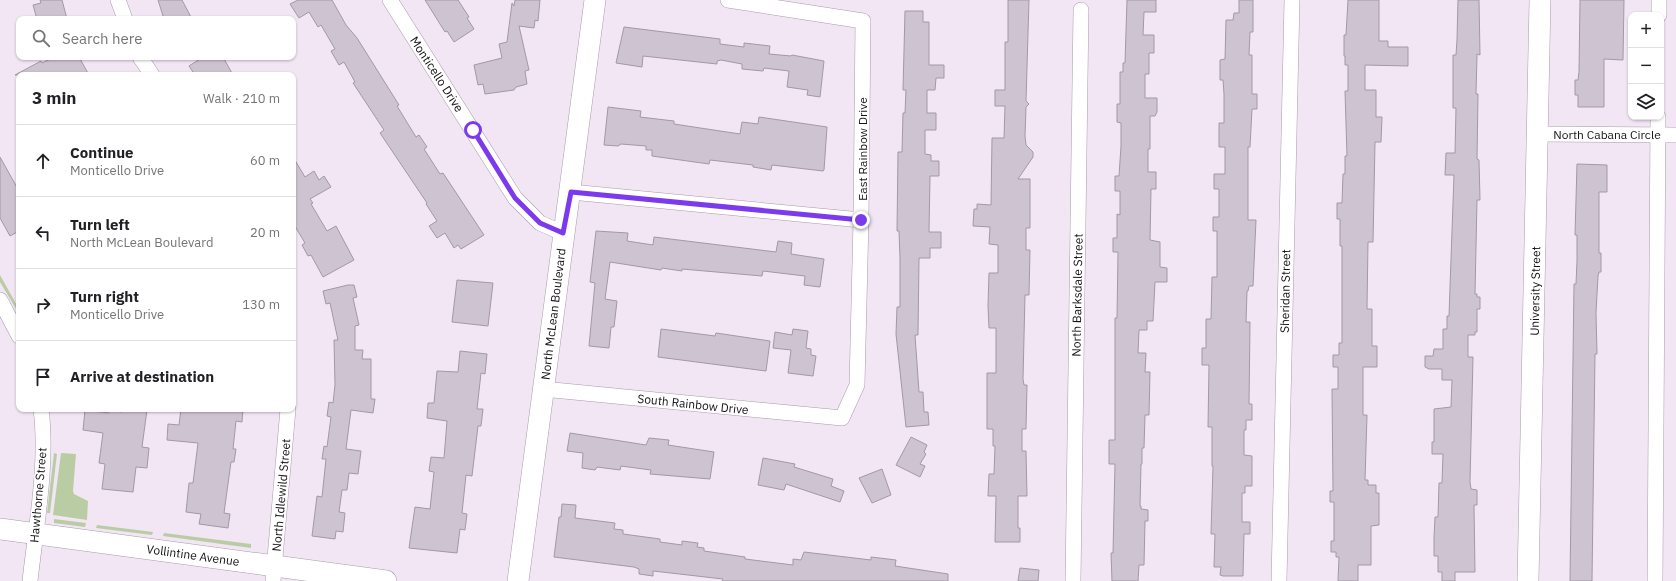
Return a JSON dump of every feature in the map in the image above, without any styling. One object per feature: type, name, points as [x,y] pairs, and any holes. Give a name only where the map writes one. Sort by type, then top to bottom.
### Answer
[{"type":"street","points":[[118,0],[124,16]]},
{"type":"street","name":"Monticello Drive","points":[[390,0],[515,198],[540,223],[563,233]]},
{"type":"street","name":"North McLean Boulevard","points":[[518,581],[563,233],[571,192],[595,0]]},
{"type":"street","name":"East Rainbow Drive","points":[[728,0],[863,21],[861,220],[857,385],[842,418]]},
{"type":"street","name":"Sheridan Street","points":[[1279,581],[1292,0]]},
{"type":"street","name":"University Street","points":[[1528,581],[1540,0]]},
{"type":"street","points":[[1659,0],[1659,12]]},
{"type":"street","name":"North Barksdale Street","points":[[1073,581],[1081,10]]},
{"type":"street","points":[[142,60],[150,72]]},
{"type":"street","points":[[1655,581],[1658,120]]},
{"type":"street","name":"North Cabana Circle","points":[[1538,134],[1676,134]]},
{"type":"street","points":[[571,192],[861,220]]},
{"type":"street","points":[[0,300],[16,330]]},
{"type":"street","name":"South Rainbow Drive","points":[[543,389],[842,418]]},
{"type":"street","name":"Hawthorne Street","points":[[30,581],[43,441],[41,412]]},
{"type":"street","name":"North Idlewild Street","points":[[274,574],[288,412]]},
{"type":"street","name":"Vollintine Avenue","points":[[0,529],[35,533],[274,574],[386,581]]},
{"type":"green space","points":[[0,275],[16,304],[16,309],[0,282]]},
{"type":"green space","points":[[54,453],[57,454],[50,513],[47,513]]},
{"type":"green space","points":[[61,453],[76,454],[73,491],[74,494],[88,501],[87,520],[53,515]]},
{"type":"green space","points":[[54,519],[86,523],[85,527],[54,523]]},
{"type":"green space","points":[[97,525],[153,532],[152,535],[96,528]]},
{"type":"green space","points":[[164,533],[251,544],[251,548],[163,536]]},
{"type":"building","points":[[40,0],[62,0],[66,16],[36,16],[33,5],[41,3]]},
{"type":"building","points":[[158,0],[182,0],[190,16],[163,16]]},
{"type":"building","points":[[298,0],[332,0],[346,25],[357,38],[399,105],[397,106],[416,137],[419,135],[427,147],[424,149],[440,174],[443,173],[484,235],[461,249],[458,245],[454,248],[445,233],[437,238],[429,226],[437,221],[426,204],[427,203],[380,133],[384,130],[353,83],[355,82],[344,62],[339,65],[331,51],[335,49],[321,25],[318,27],[309,12],[299,18],[290,4]]},
{"type":"building","points":[[425,0],[458,0],[469,17],[467,18],[474,29],[454,42],[447,31],[445,32]]},
{"type":"building","points":[[515,0],[540,0],[538,21],[535,20],[534,28],[519,26],[529,70],[525,71],[527,84],[516,87],[514,90],[485,94],[483,84],[478,85],[474,65],[502,58],[499,44],[507,42],[512,3],[514,6]]},
{"type":"building","points":[[1008,0],[1029,0],[1026,101],[1029,104],[1026,107],[1025,136],[1026,145],[1033,152],[1033,157],[1018,179],[1030,179],[1030,228],[1026,228],[1026,250],[1030,250],[1029,295],[1025,295],[1023,379],[1024,385],[1027,385],[1026,429],[1022,429],[1022,451],[1026,451],[1027,496],[1018,496],[1018,528],[1020,528],[1020,542],[995,542],[996,496],[988,496],[989,474],[994,474],[995,446],[993,446],[993,429],[987,429],[987,373],[996,373],[996,328],[989,328],[988,306],[989,273],[998,273],[998,245],[989,244],[990,227],[973,226],[974,209],[977,209],[977,204],[991,205],[992,138],[1004,138],[1005,106],[995,106],[995,90],[1005,90],[1005,42],[1008,42]]},
{"type":"building","points":[[1127,0],[1156,0],[1156,12],[1144,12],[1143,35],[1154,35],[1154,53],[1149,53],[1149,74],[1145,74],[1145,98],[1157,98],[1157,112],[1155,116],[1150,116],[1150,149],[1148,149],[1148,172],[1156,172],[1156,189],[1151,189],[1150,240],[1160,242],[1160,267],[1167,268],[1167,282],[1155,282],[1153,321],[1147,321],[1147,330],[1139,330],[1138,353],[1146,353],[1145,372],[1150,372],[1149,415],[1145,415],[1144,448],[1142,448],[1141,464],[1140,506],[1141,509],[1148,510],[1148,521],[1145,521],[1144,565],[1139,565],[1138,581],[1112,581],[1111,553],[1113,553],[1115,464],[1109,464],[1109,440],[1115,440],[1115,318],[1117,318],[1118,252],[1113,252],[1113,238],[1117,238],[1117,214],[1120,215],[1120,191],[1115,191],[1115,176],[1119,176],[1121,146],[1121,123],[1117,122],[1117,104],[1120,104],[1120,72],[1123,72],[1123,63],[1125,63]]},
{"type":"building","points":[[1239,0],[1253,0],[1253,32],[1250,32],[1249,55],[1252,55],[1252,94],[1257,94],[1257,109],[1252,109],[1250,147],[1248,147],[1248,220],[1256,220],[1253,286],[1249,286],[1247,291],[1246,322],[1250,322],[1249,404],[1252,404],[1252,420],[1246,420],[1246,430],[1244,430],[1244,455],[1252,456],[1252,486],[1245,486],[1245,493],[1242,493],[1242,522],[1250,522],[1250,534],[1244,534],[1243,576],[1223,576],[1220,575],[1221,567],[1214,567],[1215,534],[1211,534],[1213,466],[1212,427],[1208,427],[1209,365],[1202,365],[1202,348],[1206,348],[1206,319],[1211,319],[1212,277],[1217,277],[1217,231],[1213,231],[1213,217],[1219,217],[1219,189],[1214,189],[1214,174],[1225,174],[1225,147],[1219,147],[1219,123],[1224,123],[1224,94],[1223,80],[1220,80],[1220,60],[1225,59],[1226,20],[1233,20],[1234,13],[1239,13]]},
{"type":"building","points":[[1348,0],[1379,0],[1379,41],[1388,41],[1388,47],[1408,47],[1408,66],[1365,65],[1365,90],[1376,90],[1376,117],[1382,117],[1381,142],[1375,142],[1373,242],[1368,242],[1367,309],[1372,309],[1372,346],[1377,346],[1377,367],[1363,367],[1363,415],[1367,415],[1365,480],[1368,480],[1368,485],[1376,485],[1376,493],[1379,493],[1379,525],[1371,526],[1371,565],[1358,565],[1358,581],[1338,581],[1339,557],[1336,557],[1336,552],[1331,552],[1331,541],[1334,541],[1334,502],[1330,502],[1330,491],[1333,491],[1332,389],[1338,389],[1338,367],[1333,367],[1333,355],[1339,355],[1339,343],[1342,343],[1342,246],[1340,246],[1340,219],[1337,219],[1337,203],[1342,203],[1343,174],[1345,174],[1345,156],[1347,156],[1345,91],[1348,91],[1348,65],[1345,65],[1344,35],[1346,35]]},
{"type":"building","points":[[1458,0],[1479,0],[1480,55],[1477,54],[1476,94],[1478,94],[1477,159],[1479,160],[1480,200],[1477,200],[1475,294],[1477,294],[1477,297],[1480,297],[1480,309],[1477,309],[1477,332],[1475,332],[1475,335],[1468,335],[1468,357],[1473,357],[1470,482],[1471,489],[1477,490],[1477,505],[1474,505],[1475,572],[1455,572],[1455,581],[1442,581],[1442,572],[1438,572],[1438,556],[1434,556],[1434,538],[1435,517],[1438,517],[1439,483],[1442,483],[1443,454],[1432,454],[1432,442],[1434,442],[1434,409],[1451,407],[1452,380],[1442,380],[1442,369],[1429,369],[1425,367],[1425,356],[1433,356],[1434,349],[1443,349],[1443,329],[1447,329],[1447,316],[1449,316],[1454,175],[1445,175],[1446,153],[1455,153],[1456,108],[1453,108],[1453,55],[1456,55]]},
{"type":"building","points":[[1580,0],[1624,0],[1623,60],[1604,59],[1604,107],[1578,107],[1578,95],[1575,95],[1575,80],[1578,80],[1579,72]]},
{"type":"building","points":[[905,11],[923,11],[923,22],[929,22],[929,65],[944,65],[944,78],[936,78],[935,90],[927,90],[927,113],[936,113],[936,130],[925,130],[925,154],[931,155],[931,161],[939,161],[939,176],[930,176],[929,232],[941,232],[941,248],[930,248],[930,258],[919,258],[918,335],[915,335],[919,392],[923,392],[924,412],[928,412],[929,425],[906,427],[896,334],[897,307],[900,307],[899,231],[897,231],[898,152],[902,152],[903,113],[905,113],[906,90],[903,90]]},
{"type":"building","points":[[624,27],[720,39],[720,44],[744,47],[744,43],[770,46],[769,54],[792,55],[824,61],[820,97],[807,95],[808,90],[787,87],[789,71],[764,68],[763,71],[742,69],[742,64],[721,60],[717,61],[717,64],[643,56],[642,67],[616,63]]},
{"type":"building","points":[[48,60],[81,60],[87,72],[21,72],[41,61],[42,63]]},
{"type":"building","points":[[198,60],[225,60],[231,72],[193,72],[189,66]]},
{"type":"building","points":[[608,107],[641,111],[640,117],[674,121],[674,124],[740,134],[742,122],[758,124],[759,117],[827,127],[824,170],[772,165],[771,170],[753,167],[753,165],[710,160],[709,164],[652,156],[652,150],[646,150],[646,146],[621,144],[618,146],[604,145]]},
{"type":"building","points":[[0,157],[16,186],[16,233],[10,236],[0,218]]},
{"type":"building","points":[[296,162],[305,177],[314,171],[319,180],[324,176],[331,187],[310,199],[313,203],[311,204],[327,231],[336,226],[354,260],[323,277],[311,255],[308,256],[302,245],[305,243],[296,228]]},
{"type":"building","points":[[1577,164],[1607,165],[1607,192],[1599,192],[1599,253],[1601,253],[1601,272],[1599,272],[1598,276],[1596,313],[1597,354],[1595,354],[1592,581],[1570,581],[1574,284],[1576,284],[1577,261],[1577,235],[1575,235]]},
{"type":"building","points":[[596,231],[628,233],[627,241],[653,245],[654,237],[776,252],[778,241],[792,243],[791,254],[824,259],[820,287],[804,285],[805,276],[763,271],[762,276],[682,269],[682,271],[662,268],[661,270],[610,262],[605,299],[617,301],[614,327],[611,327],[609,348],[589,346],[595,283],[590,282]]},
{"type":"building","points":[[457,280],[493,283],[488,326],[452,322]]},
{"type":"building","points":[[354,285],[357,297],[353,298],[359,325],[355,326],[355,350],[363,350],[362,359],[371,359],[371,399],[375,399],[373,413],[351,410],[346,449],[361,451],[358,474],[349,473],[347,490],[342,490],[339,512],[345,513],[343,532],[336,531],[335,539],[312,536],[317,496],[322,497],[326,459],[322,459],[324,446],[327,447],[331,417],[327,416],[329,402],[333,403],[335,385],[334,340],[338,340],[330,303],[326,304],[323,291]]},
{"type":"building","points":[[661,329],[715,336],[716,333],[770,341],[766,371],[658,357]]},
{"type":"building","points":[[793,329],[808,331],[806,348],[811,349],[811,355],[816,356],[813,376],[788,373],[791,350],[773,348],[775,332],[792,335]]},
{"type":"building","points":[[460,351],[487,354],[485,374],[481,373],[477,409],[483,409],[481,426],[478,426],[472,476],[466,475],[462,513],[467,514],[465,530],[460,529],[457,553],[409,548],[415,507],[430,509],[434,472],[429,471],[431,457],[444,458],[447,421],[427,418],[428,403],[434,403],[437,371],[458,372]]},
{"type":"building","points":[[85,412],[147,412],[142,447],[149,448],[147,468],[136,467],[133,492],[102,489],[105,464],[99,463],[103,433],[83,430]]},
{"type":"building","points":[[181,412],[243,412],[242,422],[236,421],[233,449],[236,449],[234,462],[231,462],[224,513],[230,514],[228,528],[199,524],[201,514],[186,512],[189,483],[193,483],[198,443],[167,440],[168,424],[179,425]]},
{"type":"building","points":[[570,433],[646,445],[649,438],[669,440],[668,445],[714,452],[710,479],[650,474],[651,470],[621,466],[620,470],[597,467],[595,470],[582,468],[583,453],[567,451]]},
{"type":"building","points":[[911,437],[927,445],[924,452],[926,454],[920,464],[925,466],[920,477],[896,465]]},
{"type":"building","points":[[763,458],[795,464],[794,467],[833,479],[831,486],[844,491],[840,502],[786,484],[784,490],[758,485]]},
{"type":"building","points":[[882,469],[891,495],[872,503],[859,478]]},
{"type":"building","points":[[562,504],[576,505],[575,518],[615,523],[614,529],[623,530],[623,534],[660,539],[660,542],[682,545],[682,541],[698,543],[697,547],[704,548],[704,551],[745,557],[745,559],[793,565],[793,559],[801,560],[804,552],[871,560],[871,557],[896,560],[895,566],[948,574],[948,581],[722,581],[723,579],[653,571],[653,576],[639,574],[639,569],[634,567],[554,557]]},
{"type":"building","points":[[1020,568],[1039,570],[1038,581],[1018,581]]},
{"type":"route","points":[[473,130],[515,198],[540,223],[563,233],[571,192],[861,220]]}]
